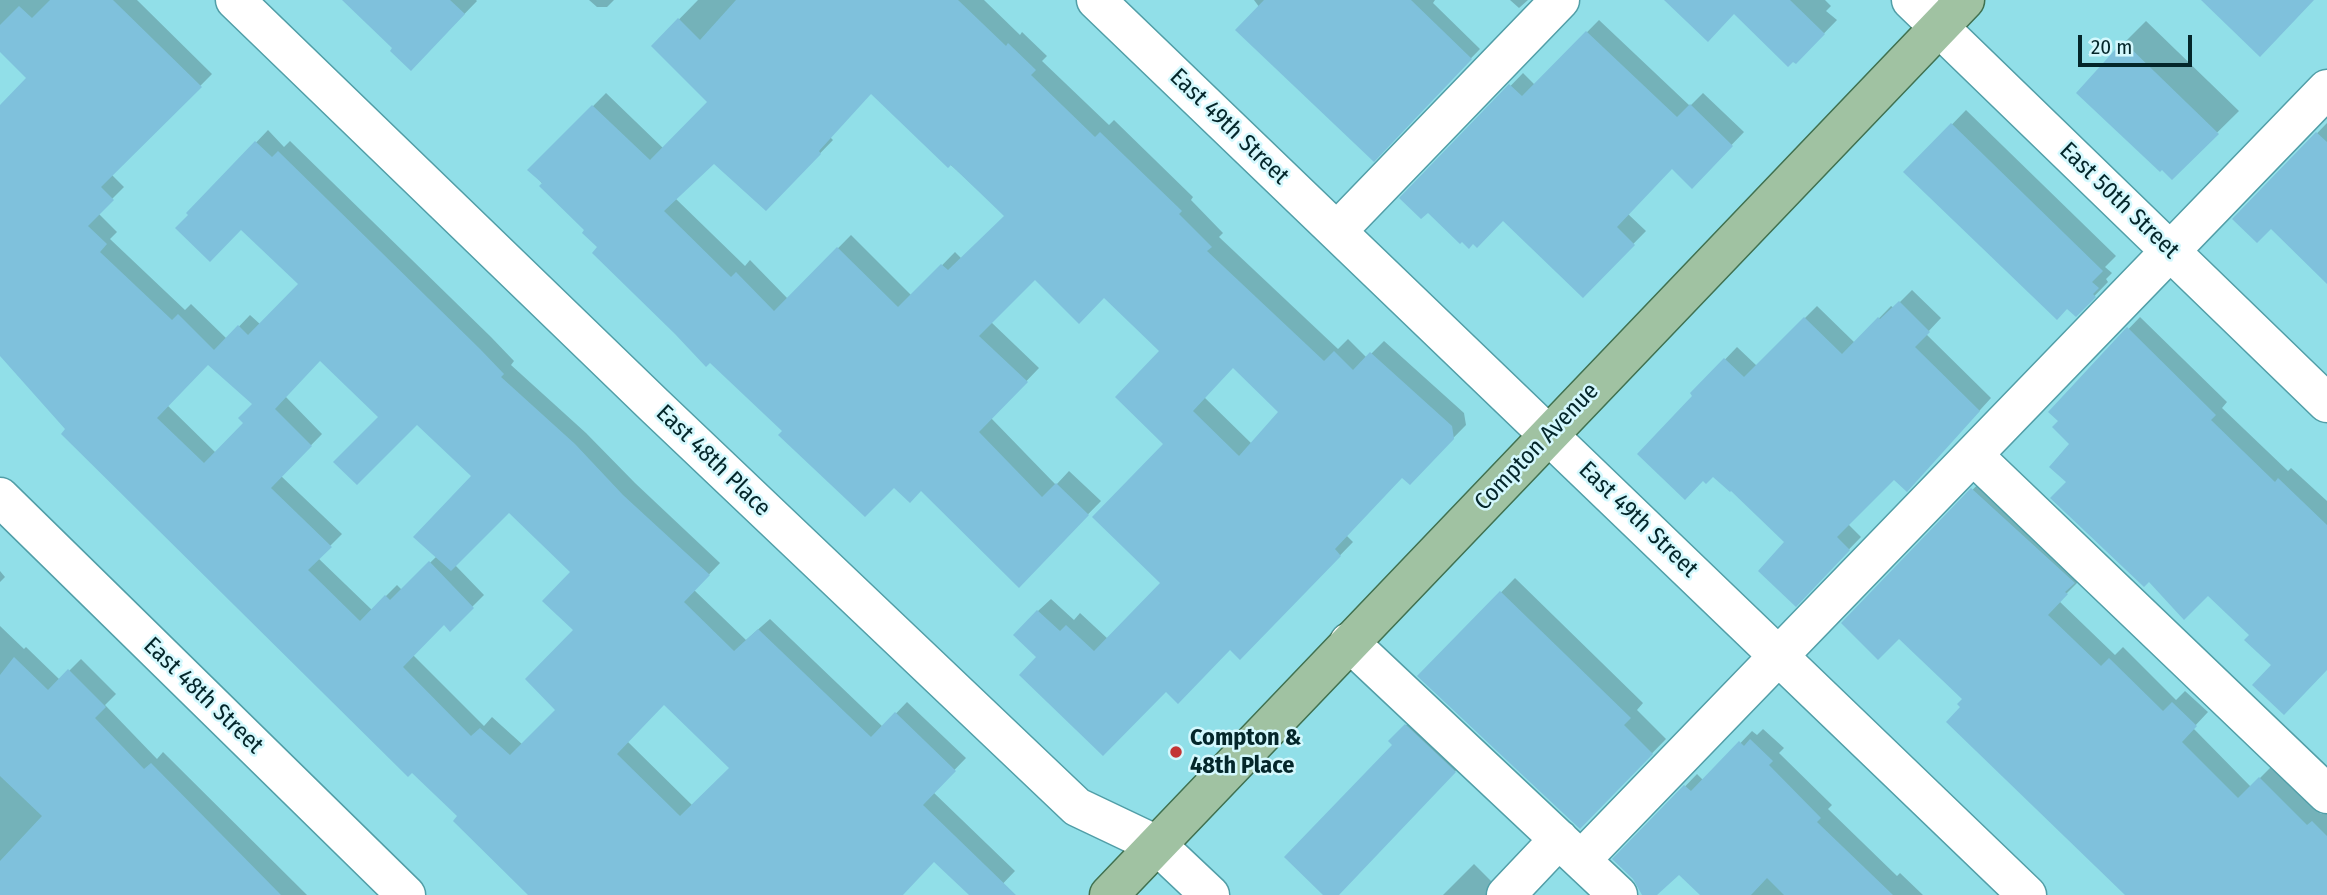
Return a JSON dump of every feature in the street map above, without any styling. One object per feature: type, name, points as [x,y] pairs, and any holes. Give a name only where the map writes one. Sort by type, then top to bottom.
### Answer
[{"type":"main road","name":"Compton Avenue","points":[[1109,895],[1965,0]]},
{"type":"street","name":"East 48th Place","points":[[235,0],[664,415],[1077,807],[1157,845],[1210,895]]},
{"type":"street","name":"East 49th Street","points":[[1096,0],[2027,895]]},
{"type":"street","points":[[1337,231],[1560,0]]},
{"type":"street","name":"East 50th Street","points":[[1911,0],[2327,403]]},
{"type":"street","points":[[1506,895],[1570,849],[1779,656],[2327,89]]},
{"type":"street","points":[[1973,455],[2327,794]]},
{"type":"street","name":"East 48th Street","points":[[0,497],[406,895]]},
{"type":"street","points":[[1349,642],[1618,895]]},
{"type":"building","points":[[50,0],[113,0],[202,87],[101,187],[114,200],[88,226],[107,244],[100,252],[172,320],[178,314],[214,350],[238,325],[248,335],[298,284],[241,230],[210,262],[175,228],[255,141],[272,157],[278,151],[480,349],[504,374],[501,377],[575,444],[623,495],[710,575],[684,602],[734,651],[758,629],[871,737],[895,712],[956,771],[923,805],[1016,895],[969,895],[934,862],[903,895],[528,895],[453,821],[457,816],[412,773],[408,777],[61,434],[65,429],[0,356],[0,105],[26,78],[0,52],[0,25],[19,6],[32,18]],"holes":[[[320,361],[378,417],[333,462],[357,485],[417,425],[471,476],[413,537],[451,571],[509,513],[570,572],[542,601],[573,630],[525,679],[555,710],[510,755],[480,728],[471,736],[403,667],[444,625],[450,632],[474,608],[429,561],[390,600],[385,595],[360,621],[308,570],[332,547],[271,488],[312,446],[275,409]],[[208,365],[252,404],[238,418],[243,423],[204,463],[157,418]],[[664,705],[729,768],[680,816],[617,754]]]},
{"type":"building","points":[[342,0],[450,0],[465,14],[411,71],[390,51],[392,48]]},
{"type":"building","points":[[736,0],[958,0],[1006,46],[1008,43],[1036,70],[1031,75],[1095,137],[1100,132],[1182,211],[1179,214],[1212,247],[1207,251],[1324,361],[1334,351],[1353,370],[1370,352],[1452,426],[1454,439],[1410,485],[1402,478],[1335,549],[1341,556],[1240,660],[1230,650],[1178,704],[1166,692],[1103,756],[1019,675],[1036,657],[1013,635],[1037,610],[1060,631],[1066,625],[1094,651],[1160,583],[1092,517],[1163,444],[1115,397],[1159,351],[1104,298],[1079,324],[1035,280],[979,336],[1028,382],[979,432],[1042,497],[1056,483],[1089,515],[1019,588],[921,491],[910,503],[894,488],[865,517],[778,435],[782,431],[710,363],[706,367],[592,253],[597,247],[582,233],[584,230],[539,186],[542,183],[527,170],[592,105],[650,160],[707,102],[651,46],[678,18],[700,40]],"holes":[[[871,94],[948,168],[951,165],[1004,216],[948,270],[941,264],[898,307],[837,247],[774,311],[736,272],[731,277],[664,211],[714,164],[766,211],[821,154],[819,151]],[[1233,368],[1278,412],[1239,456],[1193,411]]]},
{"type":"building","points":[[1264,0],[1411,0],[1472,59],[1374,162],[1235,30]]},
{"type":"building","points":[[1664,0],[1790,0],[1825,34],[1796,64],[1793,62],[1788,67],[1734,14],[1708,42]]},
{"type":"building","points":[[2201,0],[2314,0],[2260,57]]},
{"type":"building","points":[[1586,31],[1677,117],[1690,104],[1733,146],[1692,189],[1672,169],[1617,227],[1635,245],[1583,298],[1503,221],[1477,248],[1473,244],[1469,249],[1462,242],[1460,244],[1428,213],[1421,219],[1399,198],[1509,84],[1522,96]]},
{"type":"building","points":[[2123,41],[2219,134],[2172,180],[2162,170],[2160,172],[2076,93]]},
{"type":"building","points":[[1951,123],[2103,271],[2092,282],[2099,288],[2093,294],[2096,297],[2076,317],[2067,309],[2057,320],[1903,172]]},
{"type":"building","points":[[2316,132],[2327,142],[2327,284],[2271,229],[2257,243],[2232,219]]},
{"type":"building","points":[[1899,301],[1930,332],[1915,347],[1980,411],[1907,492],[1894,480],[1837,537],[1850,550],[1796,607],[1758,571],[1784,542],[1731,491],[1713,477],[1706,484],[1703,481],[1685,500],[1637,454],[1724,358],[1744,377],[1804,317],[1842,354],[1878,317],[1880,319]]},
{"type":"building","points":[[2127,327],[2216,415],[2211,420],[2275,482],[2278,478],[2327,525],[2327,670],[2284,715],[2252,685],[2271,665],[2244,640],[2249,635],[2208,596],[2184,620],[2149,582],[2144,587],[2050,498],[2066,482],[2049,467],[2069,444],[2052,427],[2058,421],[2048,412]]},
{"type":"building","points":[[1971,488],[2075,583],[2048,615],[2101,666],[2109,658],[2163,711],[2172,702],[2197,726],[2182,742],[2238,798],[2259,777],[2307,825],[2312,821],[2327,836],[2327,895],[2125,895],[1946,722],[1960,707],[1957,704],[1962,699],[1899,639],[1878,660],[1841,623]]},
{"type":"building","points":[[1500,591],[1631,718],[1624,725],[1653,754],[1580,829],[1417,676]]},
{"type":"building","points":[[14,657],[48,690],[68,669],[106,707],[95,718],[144,769],[151,763],[281,895],[0,895],[0,861],[42,816],[0,776],[0,675]]},
{"type":"building","points":[[1405,724],[1456,772],[1339,895],[1323,895],[1284,857],[1392,745],[1388,741]]},
{"type":"building","points":[[1750,739],[1773,761],[1769,765],[1821,818],[1817,822],[1893,895],[1784,895],[1767,878],[1751,895],[1700,895],[1679,875],[1657,895],[1642,895],[1633,879],[1612,859],[1684,785],[1691,791],[1739,741],[1744,746]]},
{"type":"place","name":"Compton & 48th Place","points":[[1176,752]]}]
